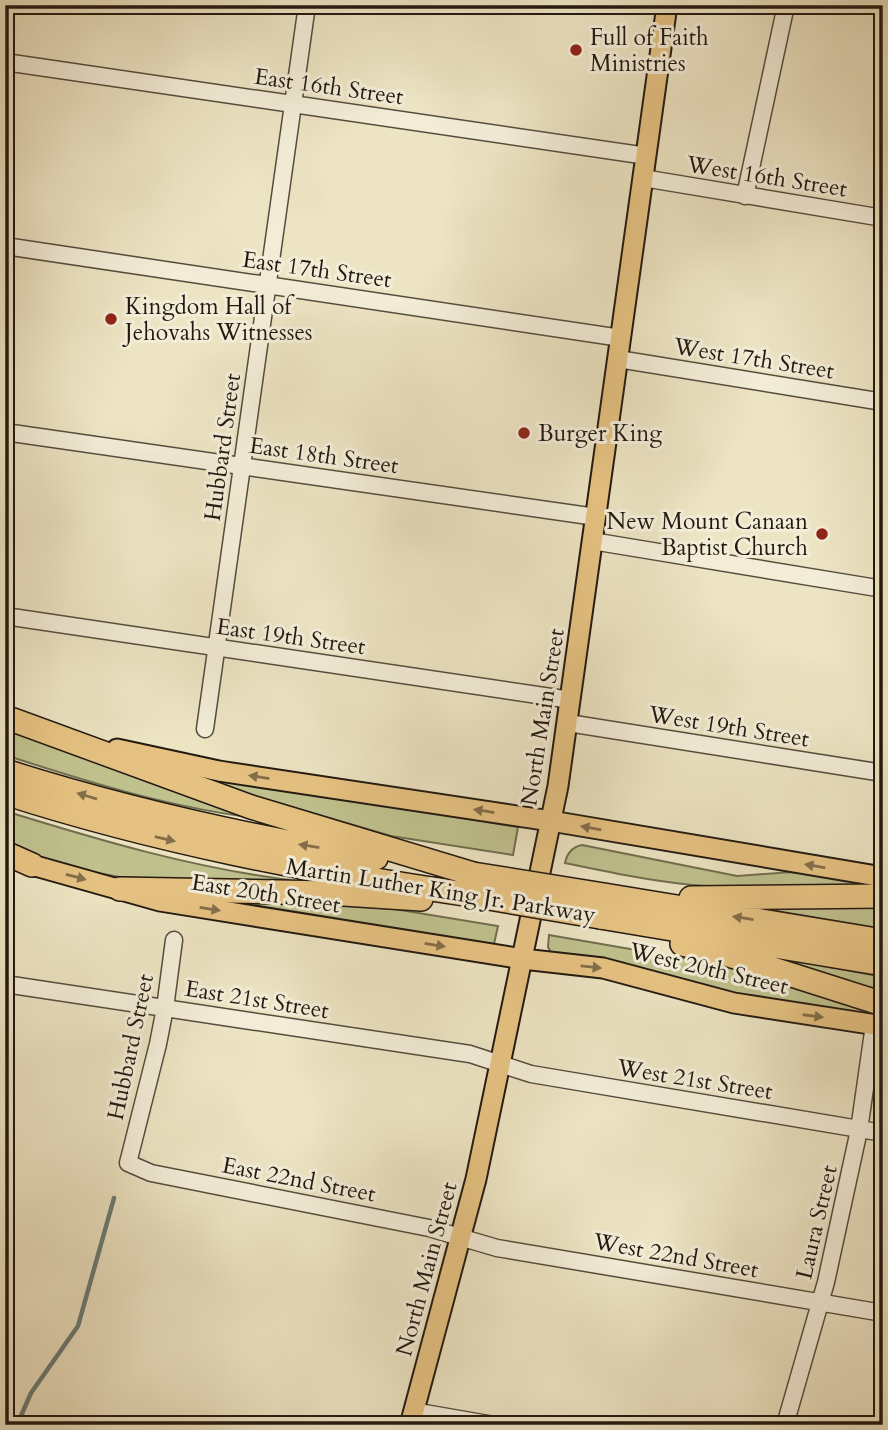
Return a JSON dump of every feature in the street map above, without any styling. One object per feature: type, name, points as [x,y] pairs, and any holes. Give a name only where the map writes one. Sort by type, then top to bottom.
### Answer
[{"type":"highway","points":[[12,718],[121,761],[468,888]]},
{"type":"highway","name":"Martin Luther King Jr. Parkway","points":[[5,771],[95,799],[468,888]]},
{"type":"highway","name":"Martin Luther King Jr. Parkway","points":[[5,793],[84,818],[216,851],[607,911],[883,964]]},
{"type":"highway","points":[[5,853],[32,865]]},
{"type":"highway","points":[[120,889],[328,893],[412,900],[468,888]]},
{"type":"highway","points":[[607,911],[700,898],[883,896]]},
{"type":"highway","points":[[607,911],[668,941],[740,959],[880,1018]]},
{"type":"highway","name":"Martin Luther King Jr. Parkway","points":[[607,911],[883,941]]},
{"type":"main road","name":"North Main Street","points":[[412,1418],[462,1238],[551,821],[568,723],[667,5]]},
{"type":"main road","points":[[12,718],[114,748],[201,768],[551,821],[883,877]]},
{"type":"main road","name":"East 20th Street","points":[[32,865],[139,896],[181,905],[523,959]]},
{"type":"main road","name":"West 20th Street","points":[[523,959],[603,968],[734,1003],[880,1018]]},
{"type":"street","name":"Hubbard Street","points":[[205,729],[307,5]]},
{"type":"street","points":[[746,196],[786,5]]},
{"type":"street","name":"East 16th Street","points":[[5,62],[647,156]]},
{"type":"street","name":"West 16th Street","points":[[643,178],[883,218]]},
{"type":"street","name":"East 17th Street","points":[[5,246],[621,338]]},
{"type":"street","name":"West 17th Street","points":[[618,359],[883,402]]},
{"type":"street","name":"East 18th Street","points":[[5,432],[596,517]]},
{"type":"street","points":[[592,541],[883,589]]},
{"type":"street","name":"East 19th Street","points":[[5,616],[571,700]]},
{"type":"street","name":"West 19th Street","points":[[568,723],[883,773]]},
{"type":"street","name":"East 20th Street","points":[[5,859],[32,865]]},
{"type":"street","name":"Hubbard Street","points":[[128,1163],[165,1008],[174,940]]},
{"type":"street","name":"East 21st Street","points":[[5,984],[470,1054],[501,1064]]},
{"type":"street","name":"Laura Street","points":[[785,1425],[820,1302],[859,1130],[880,1018]]},
{"type":"street","name":"West 21st Street","points":[[501,1064],[531,1074],[883,1133]]},
{"type":"street","name":"East 22nd Street","points":[[128,1163],[151,1172],[429,1228],[462,1238]]},
{"type":"street","name":"West 22nd Street","points":[[462,1238],[497,1248],[883,1313]]},
{"type":"street","points":[[412,1418],[494,1425]]},
{"type":"green space","points":[[5,725],[248,817],[156,799],[5,755]]},
{"type":"green space","points":[[198,774],[518,827],[513,855],[391,836],[206,782]]},
{"type":"green space","points":[[5,811],[182,861],[290,880],[289,885],[120,877],[69,868],[5,846]]},
{"type":"green space","points":[[582,845],[737,876],[791,872],[883,885],[764,888],[677,883],[565,863],[570,851]]},
{"type":"green space","points":[[190,896],[394,909],[498,926],[494,944],[189,900]]},
{"type":"green space","points":[[729,904],[883,905],[883,929]]},
{"type":"green space","points":[[549,935],[723,965],[883,1013],[883,1022],[795,1007],[551,953],[548,947]]},
{"type":"green space","points":[[755,953],[883,977],[883,999]]},
{"type":"waterway","points":[[17,1425],[31,1393],[78,1326],[114,1198]]},
{"type":"place","name":"Full of Faith Ministries","points":[[576,50]]},
{"type":"place","name":"Kingdom Hall of Jehovahs Witnesses","points":[[111,319]]},
{"type":"place","name":"Burger King","points":[[524,433]]},
{"type":"place","name":"New Mount Canaan Baptist Church","points":[[822,534]]}]
